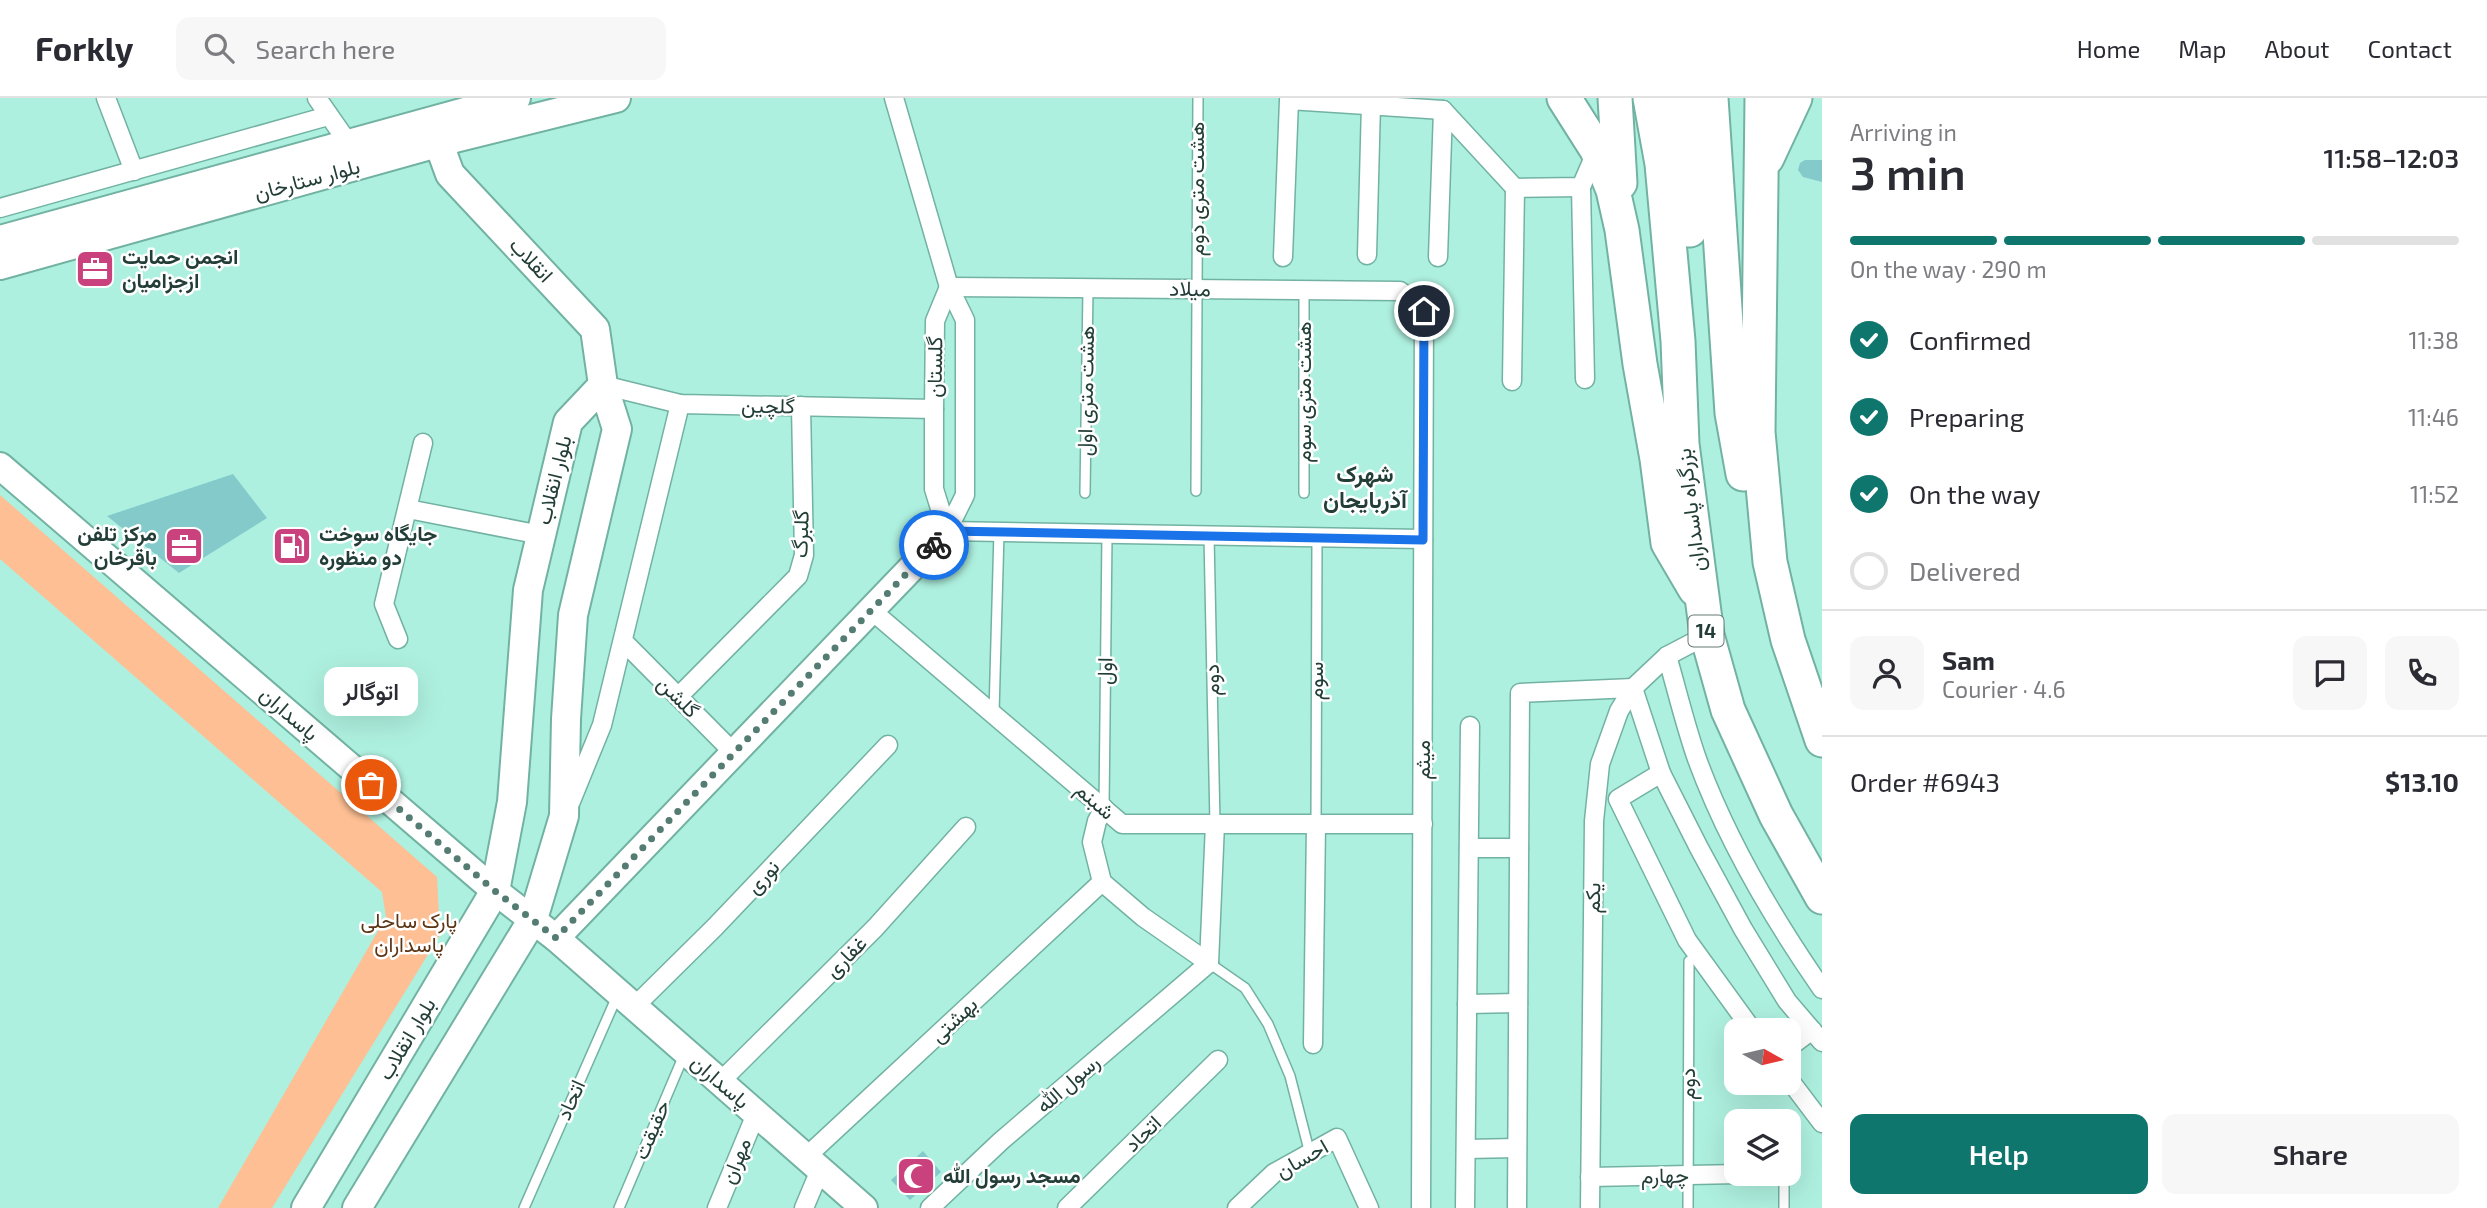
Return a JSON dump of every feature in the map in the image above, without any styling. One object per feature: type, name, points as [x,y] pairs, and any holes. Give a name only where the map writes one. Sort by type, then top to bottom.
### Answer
[{"type":"highway","points":[[1564,98],[1597,150],[1613,190],[1622,230]]},
{"type":"highway","points":[[1615,98],[1622,230],[1668,543],[1702,600]]},
{"type":"highway","name":"بزرگراه پاسداران","points":[[1650,98],[1662,164],[1678,341],[1682,444],[1707,635],[1728,710],[1776,815],[1822,897]]},
{"type":"highway","points":[[1681,98],[1703,444],[1702,600]]},
{"type":"highway","points":[[1710,98],[1732,413],[1751,513],[1777,591]]},
{"type":"highway","points":[[1762,98],[1758,432],[1770,562],[1788,640],[1822,740]]},
{"type":"highway","points":[[1762,170],[1795,98]]},
{"type":"main road","name":"بلوار ستارخان","points":[[0,240],[516,98]]},
{"type":"main road","name":"بلوار ستارخان","points":[[0,265],[616,98]]},
{"type":"main road","name":"انقلاب","points":[[439,144],[450,174],[595,329],[603,385]]},
{"type":"main road","name":"بلوار انقلاب","points":[[306,1208],[495,891],[512,802],[528,590],[568,422],[603,385]]},
{"type":"main road","points":[[357,1208],[533,919],[564,816],[566,719],[573,615],[617,429],[603,385]]},
{"type":"main road","name":"پاسداران","points":[[0,466],[495,891],[556,938],[864,1208]]},
{"type":"main road","name":"گلستان","points":[[556,938],[947,531]]},
{"type":"street","points":[[106,98],[134,171]]},
{"type":"street","points":[[317,98],[349,144]]},
{"type":"street","points":[[894,98],[948,288]]},
{"type":"street","points":[[1283,257],[1289,100],[1443,110],[1515,188],[1512,381]]},
{"type":"street","points":[[1367,256],[1371,104]]},
{"type":"street","points":[[1438,257],[1443,110]]},
{"type":"street","points":[[0,208],[328,116]]},
{"type":"street","points":[[1585,379],[1581,187],[1597,150]]},
{"type":"street","points":[[1515,188],[1581,187]]},
{"type":"street","name":"میلاد","points":[[948,288],[1400,291],[1424,311]]},
{"type":"street","name":"گلستان","points":[[947,531],[934,489],[934,409],[935,321],[948,288]]},
{"type":"street","name":"گلستان","points":[[947,531],[965,495],[965,320],[948,288]]},
{"type":"street","name":"میثم","points":[[1422,1208],[1424,311]]},
{"type":"street","name":"گلچین","points":[[603,385],[680,404],[934,409]]},
{"type":"street","points":[[564,816],[602,725],[680,404]]},
{"type":"street","name":"گلبرگ","points":[[678,697],[798,576],[804,555],[800,406]]},
{"type":"street","points":[[398,639],[384,604],[423,443]]},
{"type":"street","points":[[408,509],[541,535]]},
{"type":"street","points":[[947,531],[1423,540]]},
{"type":"street","name":"شبنم","points":[[872,610],[1122,824],[1423,824]]},
{"type":"street","name":"یکم","points":[[1590,1208],[1594,821],[1600,764],[1619,711],[1633,688],[1667,656],[1707,635]]},
{"type":"street","name":"گلشن","points":[[623,641],[734,753]]},
{"type":"street","points":[[1667,656],[1697,758],[1730,835],[1773,917],[1822,989]]},
{"type":"street","points":[[1517,1208],[1520,693],[1633,688],[1661,774],[1743,929],[1787,1002],[1817,1036]]},
{"type":"street","points":[[1465,1208],[1470,726]]},
{"type":"street","name":"نوری","points":[[626,1000],[715,927],[888,745]]},
{"type":"street","points":[[1661,774],[1618,799],[1687,940],[1744,1018]]},
{"type":"street","points":[[1104,808],[1097,821],[1092,842],[1102,882],[1143,917],[1209,963]]},
{"type":"street","points":[[1209,963],[1215,824]]},
{"type":"street","points":[[1313,1044],[1315,824]]},
{"type":"street","name":"غفاری","points":[[720,1082],[875,928],[966,827]]},
{"type":"street","points":[[1469,848],[1519,848]]},
{"type":"street","name":"بهشتی","points":[[813,1163],[1102,882]]},
{"type":"street","name":"رسول الله","points":[[930,1208],[1001,1141],[1209,963]]},
{"type":"street","points":[[1467,1004],[1518,1003]]},
{"type":"street","name":"اتحاد","points":[[1067,1208],[1218,1060]]},
{"type":"street","points":[[1801,1095],[1822,1123]]},
{"type":"street","name":"مهران","points":[[717,1208],[756,1114]]},
{"type":"street","name":"احسان","points":[[1237,1208],[1274,1173],[1337,1138],[1369,1208]]},
{"type":"street","points":[[1466,1149],[1517,1148]]},
{"type":"street","points":[[804,1208],[813,1163]]},
{"type":"street","name":"چهارم","points":[[1590,1177],[1724,1175]]},
{"type":"lane","name":"هشت متری دوم","points":[[1196,491],[1198,98]]},
{"type":"lane","name":"هشت متری اول","points":[[1085,493],[1088,289]]},
{"type":"lane","name":"هشت متری سوم","points":[[1304,291],[1304,493]]},
{"type":"lane","points":[[994,715],[999,532]]},
{"type":"lane","name":"اول","points":[[1104,808],[1107,534]]},
{"type":"lane","name":"دوم","points":[[1209,536],[1215,824]]},
{"type":"lane","name":"سوم","points":[[1315,824],[1317,538]]},
{"type":"lane","name":"دوم","points":[[1688,1208],[1689,961]]},
{"type":"lane","points":[[1209,963],[1245,988],[1268,1024],[1290,1076],[1310,1154]]},
{"type":"lane","name":"اتحاد","points":[[524,1208],[626,1000]]},
{"type":"lane","name":"حقیقت","points":[[620,1208],[685,1051]]},
{"type":"lane","points":[[1784,1186],[1784,1208]]},
{"type":"green space","name":"پارک ساحلی پاسداران","points":[[0,495],[437,877],[440,935],[272,1208],[218,1208],[386,917],[382,892],[0,559]]},
{"type":"building","points":[[1805,160],[1822,160],[1822,182],[1803,177],[1798,170],[1800,163]]},
{"type":"building","name":"مرکز تلفن باقرخان","points":[[233,474],[267,518],[179,573],[107,516]]},
{"type":"building","name":"مسجد رسول الله","points":[[923,1151],[941,1172],[910,1200],[891,1180]]},
{"type":"way so far","points":[[371,785],[495,891],[556,938],[934,545]]},
{"type":"place","name":"انجمن حمایت ازجزامیان","points":[[95,269]]},
{"type":"place","name":"مرکز تلفن باقرخان","points":[[184,546]]},
{"type":"place","name":"جایگاه سوخت دو منظوره","points":[[292,546]]},
{"type":"place","name":"اتوگالر","points":[[371,785]]},
{"type":"place","name":"مسجد رسول الله","points":[[916,1176]]},
{"type":"district","name":"شهرک آذربایجان","points":[[1365,487]]},
{"type":"route","points":[[934,545],[947,531],[1423,540],[1424,311]]}]
